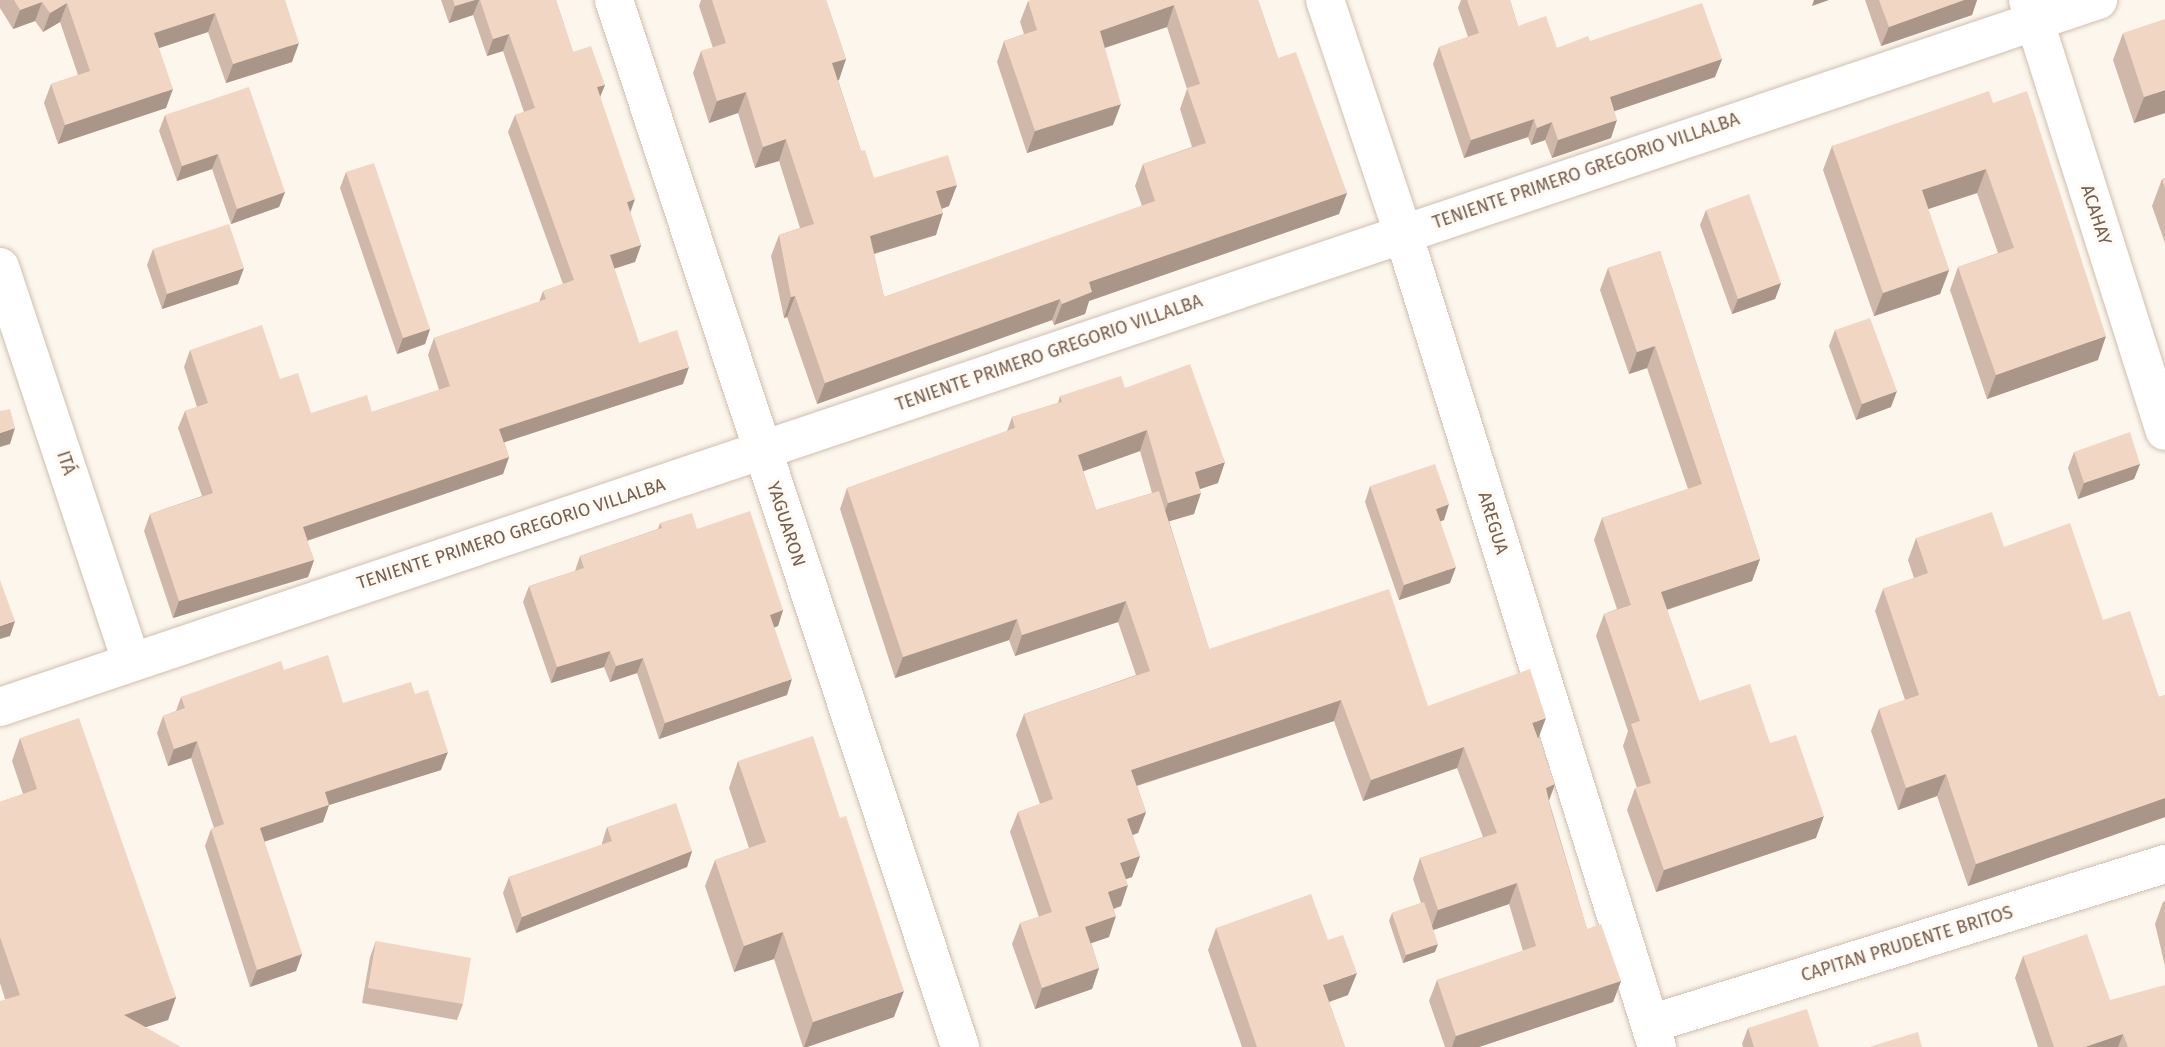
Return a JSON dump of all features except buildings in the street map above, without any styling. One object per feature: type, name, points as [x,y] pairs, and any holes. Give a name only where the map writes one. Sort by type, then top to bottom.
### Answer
[{"type":"street","name":"YAGUARON","points":[[614,0],[960,1047]]},
{"type":"street","name":"AREGUA","points":[[1325,0],[1403,233],[1653,1035]]},
{"type":"street","name":"TENIENTE PRIMERO GREGORIO VILLALBA","points":[[0,707],[131,660],[1403,233],[2031,10],[2098,0]]},
{"type":"street","name":"ACAHAY","points":[[2031,10],[2165,431]]},
{"type":"street","name":"ITÁ","points":[[0,267],[131,660]]},
{"type":"street","name":"CAPITAN PRUDENTE BRITOS","points":[[1653,1035],[2165,864]]}]
